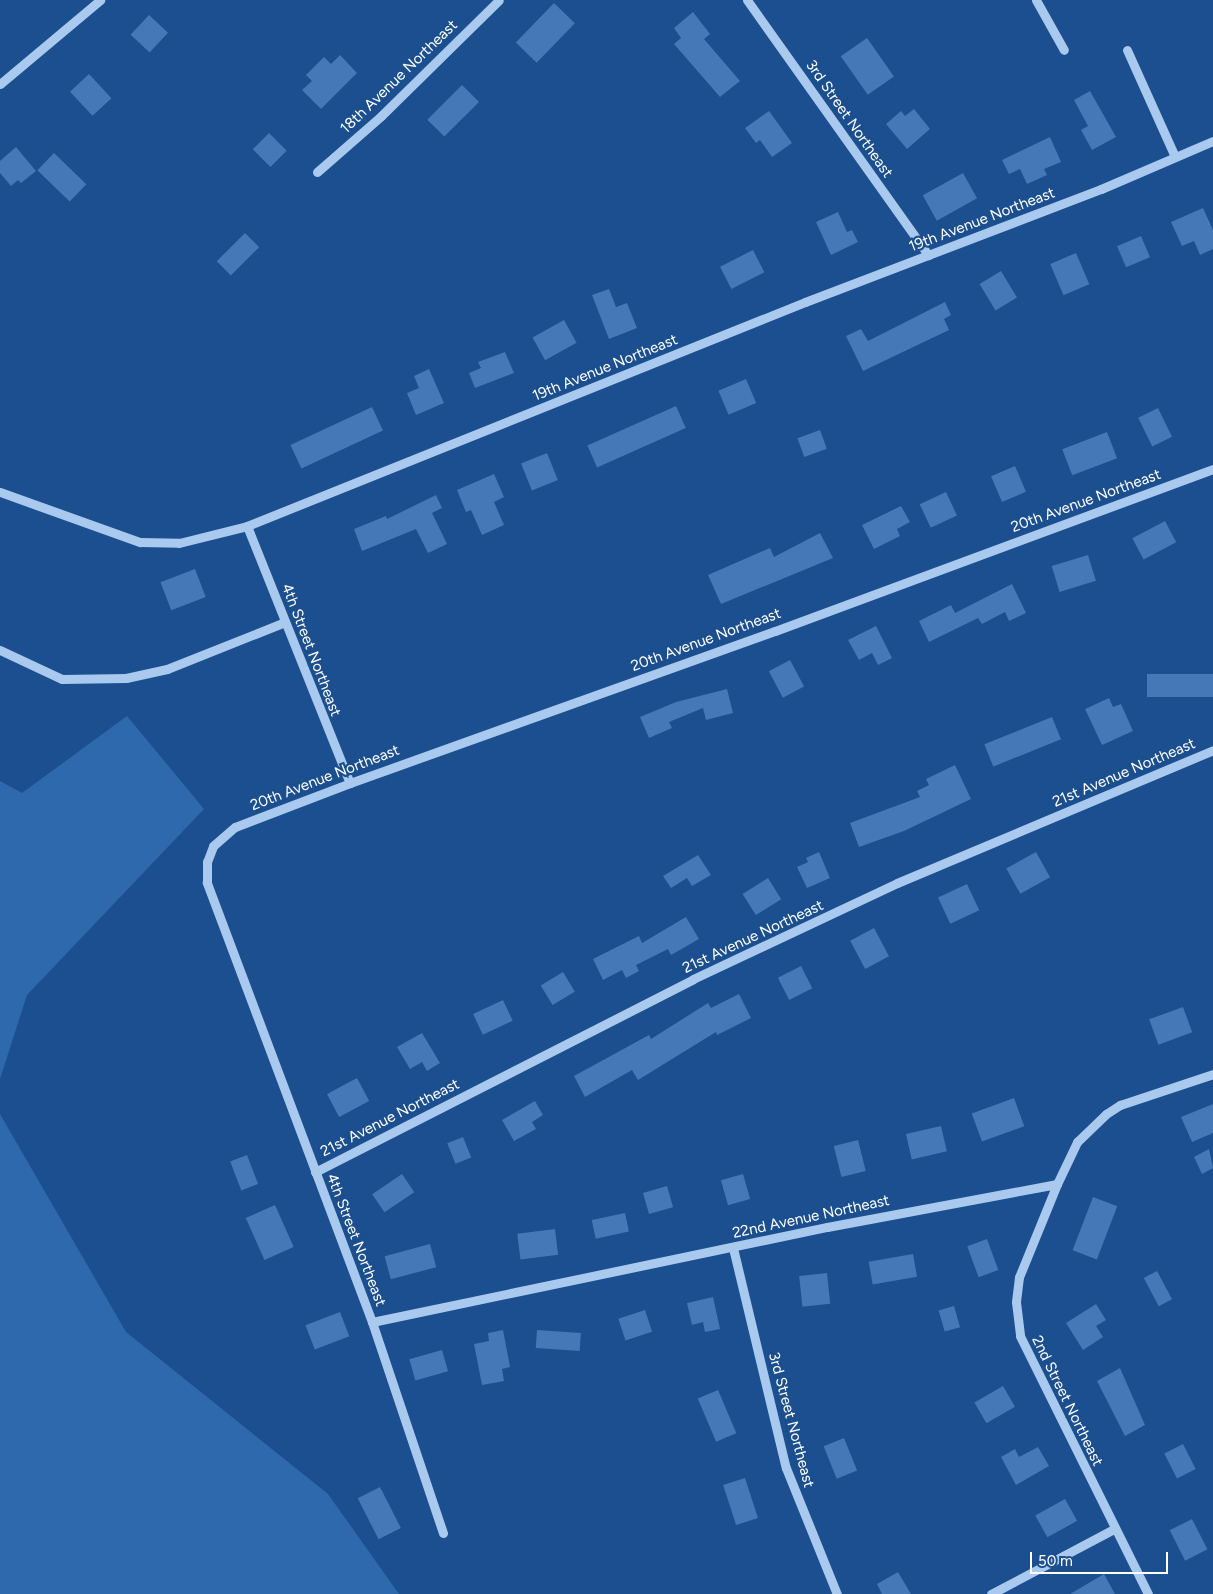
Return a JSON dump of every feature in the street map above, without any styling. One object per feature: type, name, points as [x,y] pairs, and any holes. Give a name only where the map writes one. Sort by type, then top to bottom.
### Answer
[{"type":"street","points":[[0,84],[100,0]]},
{"type":"street","name":"18th Avenue Northeast","points":[[317,172],[381,116],[499,0]]},
{"type":"street","name":"3rd Street Northeast","points":[[746,0],[928,256]]},
{"type":"street","points":[[1036,0],[1064,50]]},
{"type":"street","points":[[1127,50],[1176,157]]},
{"type":"street","name":"19th Avenue Northeast","points":[[0,492],[140,542],[178,543],[247,526],[1213,141]]},
{"type":"street","name":"20th Avenue Northeast","points":[[213,846],[235,827],[350,783],[775,631],[877,590],[1213,469]]},
{"type":"street","name":"4th Street Northeast","points":[[247,526],[350,783]]},
{"type":"street","points":[[0,650],[62,679],[126,678],[167,669],[286,622]]},
{"type":"street","name":"21st Avenue Northeast","points":[[316,1172],[693,979],[897,883],[1213,750]]},
{"type":"street","name":"4th Street Northeast","points":[[213,846],[207,862],[207,882],[372,1322],[443,1533]]},
{"type":"street","points":[[1057,1184],[1077,1142],[1106,1114],[1120,1105],[1213,1074]]},
{"type":"street","name":"22nd Avenue Northeast","points":[[372,1322],[1057,1184]]},
{"type":"street","name":"2nd Street Northeast","points":[[1057,1184],[1019,1277],[1017,1319],[1026,1352],[1148,1594]]},
{"type":"street","name":"3rd Street Northeast","points":[[733,1248],[786,1468],[837,1594]]},
{"type":"street","points":[[991,1594],[1114,1529]]},
{"type":"shaded area","points":[[127,716],[204,809],[27,995],[0,1079],[0,781],[22,793]]},
{"type":"shaded area","points":[[0,1114],[126,1332],[328,1494],[399,1594],[0,1594]]},
{"type":"building","points":[[554,3],[575,23],[537,63],[516,43]]},
{"type":"building","points":[[693,12],[710,34],[704,39],[740,81],[720,97],[674,44],[681,38],[674,28]]},
{"type":"building","points":[[149,15],[168,33],[150,52],[131,35]]},
{"type":"building","points":[[867,38],[894,77],[868,95],[841,56]]},
{"type":"building","points":[[340,55],[357,73],[321,109],[302,90],[312,81],[306,75],[324,57],[331,64]]},
{"type":"building","points":[[89,74],[112,98],[92,116],[70,92]]},
{"type":"building","points":[[462,85],[479,102],[444,137],[427,120]]},
{"type":"building","points":[[1090,91],[1116,137],[1092,150],[1081,130],[1088,126],[1074,100]]},
{"type":"building","points":[[914,109],[930,129],[907,149],[886,124],[901,111],[905,116]]},
{"type":"building","points":[[769,111],[792,143],[772,157],[760,140],[756,143],[745,128]]},
{"type":"building","points":[[269,133],[287,151],[270,167],[253,149]]},
{"type":"building","points":[[1050,137],[1061,162],[1044,169],[1047,175],[1027,184],[1020,169],[1009,174],[1002,160]]},
{"type":"building","points":[[16,147],[36,171],[21,183],[18,180],[11,186],[0,173],[0,161]]},
{"type":"building","points":[[54,153],[86,184],[70,202],[37,170]]},
{"type":"building","points":[[963,173],[977,198],[937,221],[923,195]]},
{"type":"building","points":[[1203,208],[1213,230],[1213,249],[1200,255],[1194,241],[1182,246],[1171,222]]},
{"type":"building","points":[[838,212],[847,232],[852,230],[858,242],[831,255],[816,222]]},
{"type":"building","points":[[245,233],[259,247],[231,275],[217,261]]},
{"type":"building","points":[[1141,236],[1150,257],[1126,267],[1117,246]]},
{"type":"building","points":[[753,250],[764,272],[731,289],[720,267]]},
{"type":"building","points":[[1076,253],[1089,284],[1064,295],[1050,264]]},
{"type":"building","points":[[1001,271],[1017,298],[996,310],[980,284]]},
{"type":"building","points":[[609,289],[616,307],[627,303],[637,328],[609,339],[592,295]]},
{"type":"building","points":[[945,302],[951,315],[944,319],[949,330],[863,371],[846,336],[861,329],[868,341]]},
{"type":"building","points":[[564,320],[577,343],[545,360],[533,337]]},
{"type":"building","points":[[505,352],[514,373],[475,388],[469,373],[481,368],[478,362]]},
{"type":"building","points":[[429,369],[444,403],[416,415],[407,393],[419,388],[414,376]]},
{"type":"building","points":[[746,379],[756,403],[729,415],[718,391]]},
{"type":"building","points":[[676,406],[686,428],[597,467],[587,445]]},
{"type":"building","points":[[372,407],[383,431],[301,469],[290,445]]},
{"type":"building","points":[[1158,408],[1172,437],[1152,446],[1138,418]]},
{"type":"building","points":[[820,430],[827,449],[804,457],[797,438]]},
{"type":"building","points":[[1107,432],[1117,458],[1072,475],[1062,449]]},
{"type":"building","points":[[547,453],[558,480],[532,490],[521,463]]},
{"type":"building","points":[[1015,466],[1026,492],[1002,502],[991,476]]},
{"type":"building","points":[[494,474],[504,497],[494,502],[504,525],[482,535],[471,510],[466,512],[457,490]]},
{"type":"building","points":[[946,492],[957,516],[931,528],[920,504]]},
{"type":"building","points":[[436,495],[442,508],[432,513],[447,544],[428,553],[416,529],[362,551],[354,529],[386,516],[387,519]]},
{"type":"building","points":[[901,506],[910,522],[897,529],[900,536],[874,549],[862,525]]},
{"type":"building","points":[[1165,521],[1176,542],[1144,560],[1132,538]]},
{"type":"building","points":[[820,533],[833,558],[721,604],[708,575],[770,548],[774,557]]},
{"type":"building","points":[[1088,555],[1096,581],[1060,592],[1052,566]]},
{"type":"building","points":[[195,569],[206,597],[171,610],[160,582]]},
{"type":"building","points":[[1012,584],[1026,613],[1009,621],[1005,612],[982,624],[978,618],[929,642],[919,621],[951,605],[955,613]]},
{"type":"building","points":[[876,626],[892,658],[878,665],[872,653],[859,660],[848,640]]},
{"type":"building","points":[[790,660],[804,686],[783,698],[769,671]]},
{"type":"building","points":[[1147,674],[1213,674],[1213,697],[1147,697]]},
{"type":"building","points":[[727,689],[733,713],[706,720],[703,708],[669,722],[672,728],[649,738],[640,717],[676,702]]},
{"type":"building","points":[[1109,698],[1113,707],[1121,704],[1133,731],[1102,745],[1085,709]]},
{"type":"building","points":[[1052,717],[1061,739],[993,767],[984,744]]},
{"type":"building","points":[[955,765],[971,799],[904,831],[859,847],[850,823],[920,797],[917,791],[929,785],[926,779]]},
{"type":"building","points":[[819,852],[830,878],[807,888],[797,867],[808,862],[806,858]]},
{"type":"building","points":[[1036,852],[1050,877],[1020,894],[1006,868]]},
{"type":"building","points":[[698,855],[711,875],[692,886],[687,878],[671,888],[663,876]]},
{"type":"building","points":[[768,878],[781,899],[756,915],[743,894]]},
{"type":"building","points":[[967,884],[979,910],[950,924],[938,898]]},
{"type":"building","points":[[686,917],[699,939],[671,955],[668,949],[636,965],[639,971],[626,978],[622,970],[603,980],[593,959],[639,936],[642,943]]},
{"type":"building","points":[[874,928],[889,956],[865,969],[850,941]]},
{"type":"building","points":[[801,966],[812,988],[789,1000],[778,978]]},
{"type":"building","points":[[563,972],[575,992],[553,1005],[541,985]]},
{"type":"building","points":[[739,994],[751,1018],[717,1035],[716,1032],[638,1080],[632,1070],[585,1097],[574,1076],[649,1035],[651,1039],[708,1003],[711,1008]]},
{"type":"building","points":[[503,1000],[513,1021],[483,1035],[473,1014]]},
{"type":"building","points":[[1183,1007],[1192,1032],[1158,1045],[1149,1019]]},
{"type":"building","points":[[422,1033],[440,1063],[427,1071],[422,1062],[410,1069],[397,1047]]},
{"type":"building","points":[[357,1078],[369,1101],[339,1117],[327,1094]]},
{"type":"building","points":[[1014,1098],[1024,1126],[982,1142],[972,1113]]},
{"type":"building","points":[[535,1101],[543,1115],[532,1122],[536,1129],[514,1141],[502,1120]]},
{"type":"building","points":[[1213,1104],[1213,1133],[1192,1142],[1181,1117]]},
{"type":"building","points":[[941,1126],[947,1151],[912,1159],[906,1134]]},
{"type":"building","points":[[463,1137],[471,1157],[455,1164],[447,1143]]},
{"type":"building","points":[[858,1140],[866,1171],[841,1177],[834,1146]]},
{"type":"building","points":[[1209,1149],[1213,1168],[1202,1174],[1194,1157]]},
{"type":"building","points":[[247,1155],[258,1184],[241,1190],[230,1161]]},
{"type":"building","points":[[402,1174],[414,1192],[384,1212],[372,1194]]},
{"type":"building","points":[[743,1174],[750,1199],[728,1205],[721,1180]]},
{"type":"building","points":[[667,1186],[673,1207],[649,1214],[643,1193]]},
{"type":"building","points":[[1093,1197],[1117,1206],[1097,1260],[1073,1250]]},
{"type":"building","points":[[275,1205],[294,1247],[264,1260],[246,1218]]},
{"type":"building","points":[[625,1213],[629,1232],[596,1239],[592,1220]]},
{"type":"building","points":[[555,1229],[558,1255],[520,1259],[517,1234]]},
{"type":"building","points":[[987,1239],[998,1270],[979,1277],[967,1246]]},
{"type":"building","points":[[430,1244],[436,1267],[391,1279],[385,1256]]},
{"type":"building","points":[[913,1254],[917,1277],[873,1284],[869,1262]]},
{"type":"building","points":[[1157,1271],[1172,1299],[1159,1306],[1144,1278]]},
{"type":"building","points":[[827,1273],[830,1304],[802,1307],[799,1276]]},
{"type":"building","points":[[713,1297],[720,1329],[705,1332],[703,1322],[692,1325],[687,1303]]},
{"type":"building","points":[[1096,1304],[1106,1320],[1096,1326],[1103,1337],[1083,1350],[1066,1323]]},
{"type":"building","points":[[954,1306],[960,1327],[945,1332],[939,1310]]},
{"type":"building","points":[[645,1310],[652,1332],[625,1341],[618,1319]]},
{"type":"building","points":[[340,1312],[349,1336],[315,1350],[305,1325]]},
{"type":"building","points":[[503,1330],[510,1367],[502,1369],[504,1381],[482,1385],[474,1344],[489,1341],[488,1333]]},
{"type":"building","points":[[537,1330],[581,1333],[580,1351],[536,1348]]},
{"type":"building","points":[[442,1350],[448,1371],[415,1381],[409,1359]]},
{"type":"building","points":[[1120,1368],[1145,1425],[1125,1436],[1097,1381]]},
{"type":"building","points":[[1003,1386],[1015,1407],[986,1423],[974,1402]]},
{"type":"building","points":[[718,1390],[736,1433],[716,1442],[698,1399]]},
{"type":"building","points":[[844,1438],[857,1470],[837,1479],[824,1446]]},
{"type":"building","points":[[1183,1444],[1196,1469],[1177,1478],[1164,1454]]},
{"type":"building","points":[[1038,1447],[1049,1466],[1016,1485],[1001,1457],[1015,1449],[1019,1457]]},
{"type":"building","points":[[745,1478],[758,1518],[736,1525],[723,1485]]},
{"type":"building","points":[[380,1487],[401,1528],[379,1539],[358,1498]]},
{"type":"building","points":[[1065,1499],[1077,1521],[1047,1537],[1035,1515]]},
{"type":"building","points":[[1192,1519],[1207,1549],[1185,1561],[1170,1530]]},
{"type":"building","points":[[898,1572],[911,1594],[882,1594],[877,1584]]},
{"type":"building","points":[[1104,1574],[1115,1594],[1070,1594]]}]
